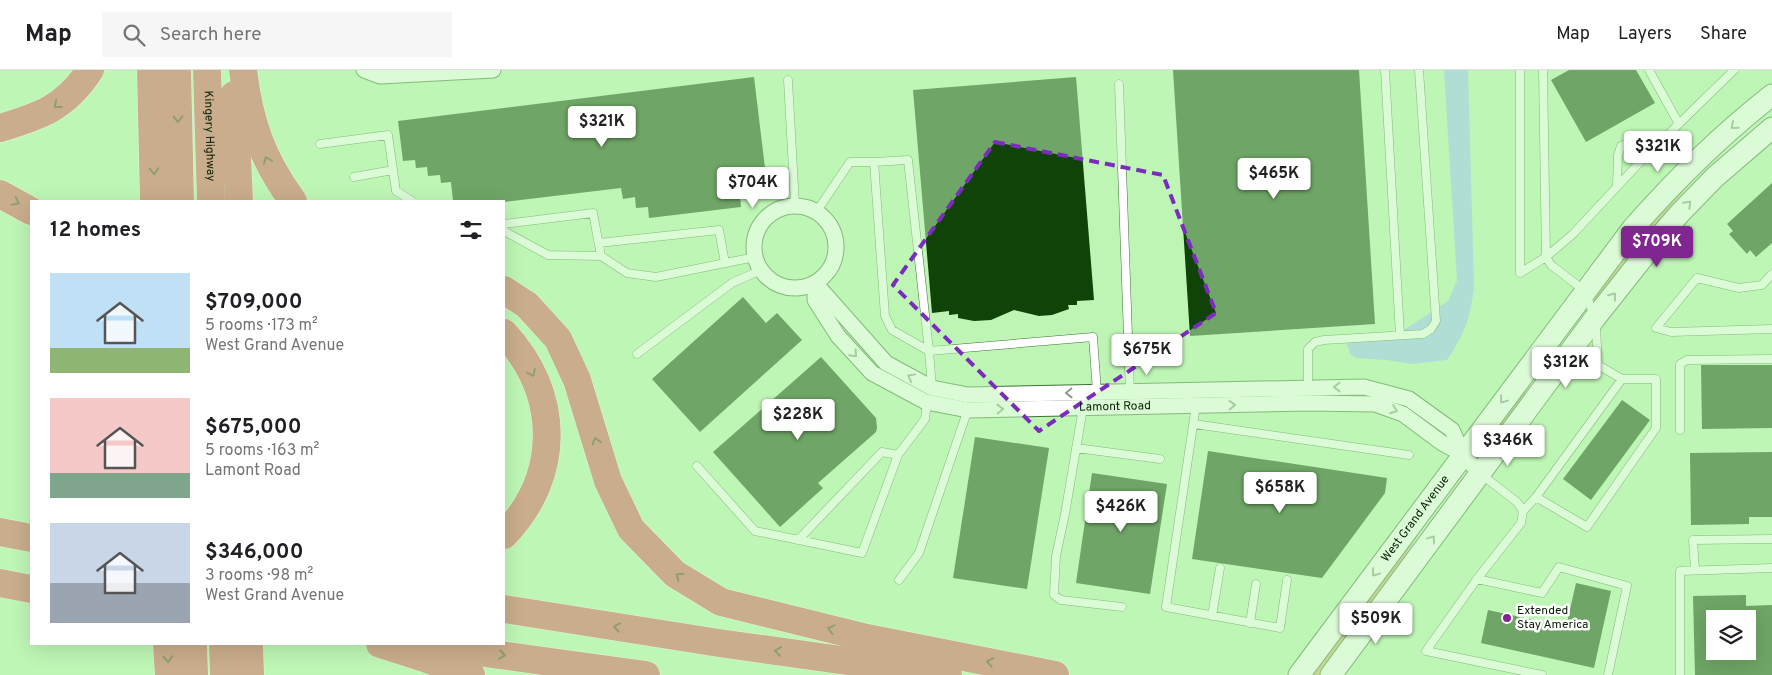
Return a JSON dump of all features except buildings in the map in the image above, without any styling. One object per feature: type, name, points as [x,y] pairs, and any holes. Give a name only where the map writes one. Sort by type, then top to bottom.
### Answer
[{"type":"highway","points":[[0,128],[28,120],[52,110],[71,94],[90,70]]},
{"type":"highway","points":[[151,70],[154,200]]},
{"type":"highway","points":[[177,70],[180,200]]},
{"type":"highway","name":"Kingery Highway","points":[[207,70],[211,200]]},
{"type":"highway","points":[[232,70],[239,200]]},
{"type":"highway","points":[[243,70],[252,124],[271,169],[292,200]]},
{"type":"highway","points":[[0,194],[30,209]]},
{"type":"highway","points":[[505,291],[527,305],[558,339],[577,380],[608,481],[631,529],[675,574],[721,602],[867,638],[1055,675]]},
{"type":"highway","points":[[505,335],[526,360],[540,392],[545,413],[547,436],[544,462],[533,496],[505,534]]},
{"type":"highway","points":[[0,583],[30,589]]},
{"type":"highway","points":[[0,600],[30,596]]},
{"type":"highway","points":[[505,609],[719,643],[948,675]]},
{"type":"highway","points":[[167,645],[168,675]]},
{"type":"highway","points":[[194,645],[194,675]]},
{"type":"highway","points":[[383,645],[471,675]]},
{"type":"highway","points":[[426,645],[646,675]]},
{"type":"highway","points":[[224,675],[245,657]]},
{"type":"main road","name":"West Grand Avenue","points":[[1299,675],[1633,228],[1674,182],[1716,142],[1772,95]]},
{"type":"main road","name":"West Grand Avenue","points":[[1331,675],[1595,318],[1656,240],[1727,165],[1772,128]]},
{"type":"street","points":[[364,70],[380,76],[493,70]]},
{"type":"street","points":[[795,205],[807,207],[817,212],[828,221],[835,234],[837,248],[834,262],[826,274],[815,283],[804,287],[786,287],[769,279],[758,263],[755,238],[762,221],[772,212],[783,207],[795,205]]},
{"type":"street","name":"Lamont Road","points":[[815,283],[886,363],[929,395]]},
{"type":"street","name":"Lamont Road","points":[[815,283],[815,300],[838,336],[872,373],[929,395],[968,402],[1083,408],[1308,403],[1375,404],[1403,414],[1442,443],[1463,454]]},
{"type":"street","name":"Lamont Road","points":[[968,402],[1097,392],[1364,387],[1410,399],[1452,430],[1463,454],[1480,474]]},
{"type":"lane","points":[[1385,70],[1400,335]]},
{"type":"lane","points":[[1308,403],[1308,349],[1315,342],[1423,334],[1431,329],[1436,320],[1419,70]]},
{"type":"lane","points":[[1520,70],[1520,273],[1546,257],[1573,234],[1655,147],[1734,70]]},
{"type":"lane","points":[[1543,70],[1546,257],[1552,265],[1585,291],[1595,318],[1598,365]]},
{"type":"lane","points":[[1649,70],[1679,124]]},
{"type":"lane","points":[[788,80],[795,205]]},
{"type":"lane","points":[[1118,84],[1130,407]]},
{"type":"lane","points":[[320,144],[388,135],[396,191],[410,200]]},
{"type":"lane","points":[[1617,186],[1618,155],[1621,146],[1631,142],[1655,147]]},
{"type":"lane","points":[[697,466],[755,531],[862,553],[898,455],[925,419],[929,395],[929,351],[908,160],[850,162],[817,212]]},
{"type":"lane","points":[[874,162],[885,316],[892,330],[929,351],[1093,337],[1097,392]]},
{"type":"lane","points":[[354,177],[393,170]]},
{"type":"lane","points":[[505,224],[593,213],[601,256]]},
{"type":"lane","points":[[598,244],[719,230],[725,263]]},
{"type":"lane","points":[[505,232],[548,255],[601,256],[627,273],[656,277],[725,263],[758,263]]},
{"type":"lane","points":[[637,354],[758,263]]},
{"type":"lane","points":[[1772,274],[1762,285],[1739,288],[1697,278],[1656,328],[1671,332],[1772,329]]},
{"type":"lane","points":[[838,336],[851,324]]},
{"type":"lane","points":[[1680,430],[1680,364],[1687,360],[1772,358]]},
{"type":"lane","points":[[1536,497],[1587,527],[1656,428],[1656,379],[1622,379],[1598,365],[1575,364],[1555,373]]},
{"type":"lane","points":[[1542,675],[1426,651],[1477,579],[1521,523],[1523,511],[1536,497],[1622,379]]},
{"type":"lane","points":[[1194,390],[1196,406],[1194,424],[1166,608],[1280,628],[1288,580]]},
{"type":"lane","points":[[899,580],[919,553],[968,402]]},
{"type":"lane","points":[[1083,408],[1056,556],[1054,595],[1061,600],[1122,607]]},
{"type":"lane","points":[[1194,424],[1409,456]]},
{"type":"lane","points":[[1076,448],[1160,459]]},
{"type":"lane","points":[[798,540],[882,452],[898,455]]},
{"type":"lane","points":[[1480,474],[1517,502],[1523,511]]},
{"type":"lane","points":[[1695,570],[1693,540],[1772,538]]},
{"type":"lane","points":[[1477,579],[1542,593],[1559,567],[1627,586],[1608,675]]},
{"type":"lane","points":[[1212,616],[1220,568]]},
{"type":"lane","points":[[1680,675],[1680,570],[1772,568]]},
{"type":"lane","points":[[1250,622],[1256,584]]},
{"type":"highlighted area","points":[[995,142],[1163,175],[1216,313],[1039,431],[893,285]]},
{"type":"shaded area","points":[[1705,166],[1670,207],[1595,304],[1592,295],[1631,244]]},
{"type":"shaded area","points":[[1541,368],[1499,434],[1493,441],[1483,447]]},
{"type":"shaded area","points":[[1428,519],[1380,596],[1321,675],[1310,675]]},
{"type":"water","points":[[1444,70],[1468,70],[1474,287],[1471,308],[1458,342],[1447,360],[1413,364],[1356,358],[1351,355],[1347,344],[1354,333],[1396,335],[1448,301],[1457,281]]},
{"type":"place","name":"Extended Stay America","points":[[1507,618]]}]
